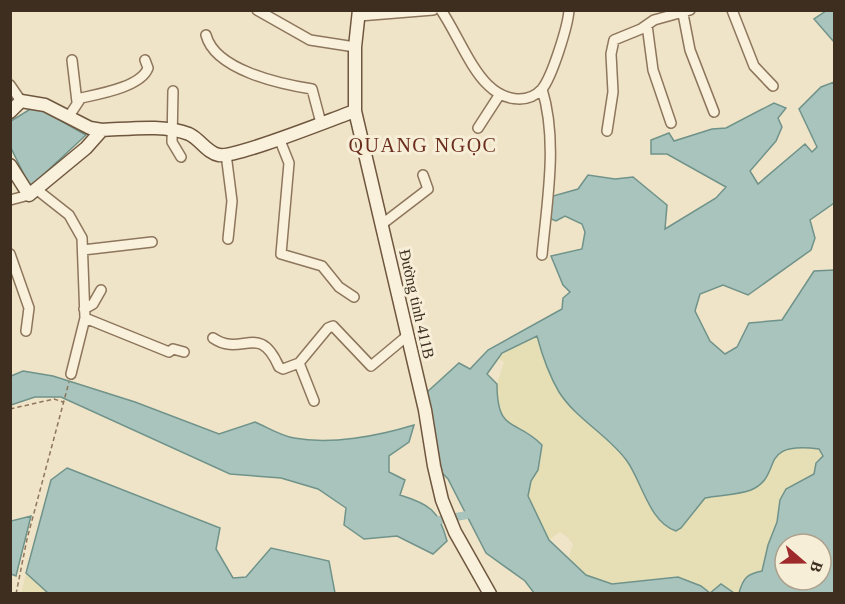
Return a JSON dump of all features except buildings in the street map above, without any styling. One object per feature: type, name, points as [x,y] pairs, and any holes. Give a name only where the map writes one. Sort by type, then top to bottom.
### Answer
[{"type":"main road","name":"Đường tỉnh 411B","points":[[359,13],[355,47],[355,111],[442,500],[455,532],[490,594]]},
{"type":"main road","points":[[10,112],[21,101],[45,105],[90,128],[102,130],[136,128],[186,133],[200,139],[212,152],[226,154],[355,111]]},
{"type":"main road","points":[[10,165],[32,192],[86,148],[102,130]]},
{"type":"street","points":[[257,10],[310,40],[355,47]]},
{"type":"street","points":[[359,13],[433,10]]},
{"type":"street","points":[[441,10],[479,74],[500,94],[509,98],[526,99],[542,88],[564,36],[569,10]]},
{"type":"street","points":[[732,10],[754,66],[773,86]]},
{"type":"street","points":[[607,131],[614,92],[613,44],[617,37],[647,25],[659,14],[687,12],[690,50],[714,112]]},
{"type":"street","points":[[647,25],[653,70],[671,123]]},
{"type":"street","points":[[206,35],[215,53],[227,62],[256,76],[312,89],[321,123]]},
{"type":"street","points":[[72,60],[77,102]]},
{"type":"street","points":[[69,116],[81,98],[109,93],[143,76],[148,68],[145,60]]},
{"type":"street","points":[[10,85],[21,101]]},
{"type":"street","points":[[542,88],[548,109],[550,137],[542,255]]},
{"type":"street","points":[[173,91],[171,131],[173,147],[181,157]]},
{"type":"street","points":[[478,128],[500,94]]},
{"type":"street","points":[[279,138],[289,162],[284,195],[281,254],[322,266],[339,287],[354,297]]},
{"type":"street","points":[[226,154],[232,201],[228,239]]},
{"type":"street","points":[[381,225],[428,189],[423,175]]},
{"type":"street","points":[[10,200],[32,192],[69,215],[82,238],[85,314],[71,374]]},
{"type":"street","points":[[83,250],[152,242]]},
{"type":"street","points":[[10,254],[29,308],[26,331]]},
{"type":"street","points":[[85,314],[102,291]]},
{"type":"street","points":[[85,314],[169,351],[173,349],[184,352]]},
{"type":"street","points":[[213,339],[225,345],[255,342],[261,344],[271,349],[281,369],[299,363],[328,328],[333,326],[371,366],[407,336]]},
{"type":"street","points":[[299,363],[314,401]]},
{"type":"path","points":[[16,594],[27,539],[71,374]]},
{"type":"path","points":[[10,409],[54,399],[64,402]]},
{"type":"shaded area","points":[[537,336],[541,353],[560,393],[625,459],[640,482],[651,508],[681,528],[704,498],[750,490],[761,482],[774,458],[785,449],[800,446],[819,449],[823,455],[814,474],[786,489],[780,500],[777,522],[768,545],[762,571],[742,580],[739,593],[734,593],[721,584],[711,593],[678,576],[612,584],[586,575],[569,557],[573,544],[567,537],[560,532],[549,540],[528,496],[541,456],[534,436],[511,425],[504,419],[497,405],[497,384],[504,362],[498,358],[502,353]]},
{"type":"shaded area","points":[[26,573],[38,583],[48,593],[21,594]]},
{"type":"water","points":[[826,11],[834,11],[834,42],[814,19]]},
{"type":"water","points":[[834,82],[834,203],[810,220],[815,238],[811,250],[748,295],[723,285],[700,294],[695,311],[710,341],[725,354],[737,347],[749,323],[782,320],[814,271],[834,270],[834,593],[739,593],[746,577],[762,571],[773,532],[773,592],[833,592],[833,532],[773,532],[780,500],[786,489],[814,474],[816,463],[823,456],[819,449],[786,450],[778,455],[761,484],[746,492],[705,498],[676,531],[659,519],[627,461],[611,443],[566,402],[552,379],[537,336],[502,353],[487,374],[497,384],[500,411],[504,418],[542,445],[538,470],[531,481],[528,496],[549,540],[586,575],[612,584],[678,577],[701,586],[710,593],[534,593],[525,581],[486,553],[448,479],[439,470],[426,393],[459,363],[470,369],[488,350],[562,309],[563,298],[570,292],[563,285],[551,256],[582,249],[585,232],[582,224],[565,216],[556,221],[549,218],[553,196],[578,189],[588,175],[615,179],[633,177],[667,205],[665,229],[716,198],[726,187],[667,154],[651,154],[651,140],[669,133],[674,141],[712,129],[726,128],[774,103],[786,108],[778,118],[782,127],[776,141],[750,171],[758,184],[805,144],[812,152],[817,147],[799,109],[821,87]]},
{"type":"water","points":[[32,108],[42,110],[86,135],[30,187],[11,148],[11,121]]},
{"type":"water","points":[[23,371],[53,376],[135,402],[219,434],[255,422],[294,438],[339,440],[385,433],[414,425],[409,442],[389,456],[389,472],[405,480],[400,495],[426,505],[436,515],[447,541],[433,554],[397,536],[364,539],[344,525],[346,508],[318,489],[281,478],[230,474],[61,397],[35,397],[11,405],[11,376]]},
{"type":"water","points":[[67,468],[220,528],[216,549],[233,578],[246,577],[271,548],[329,561],[335,593],[48,593],[26,573],[51,480]]},
{"type":"water","points":[[31,516],[16,576],[11,574],[11,521]]},
{"type":"water","points":[[721,584],[734,593],[710,593]]},
{"type":"waterway","points":[[429,522],[467,515]]},
{"type":"district","name":"QUANG NGỌC","points":[[423,145]]}]
